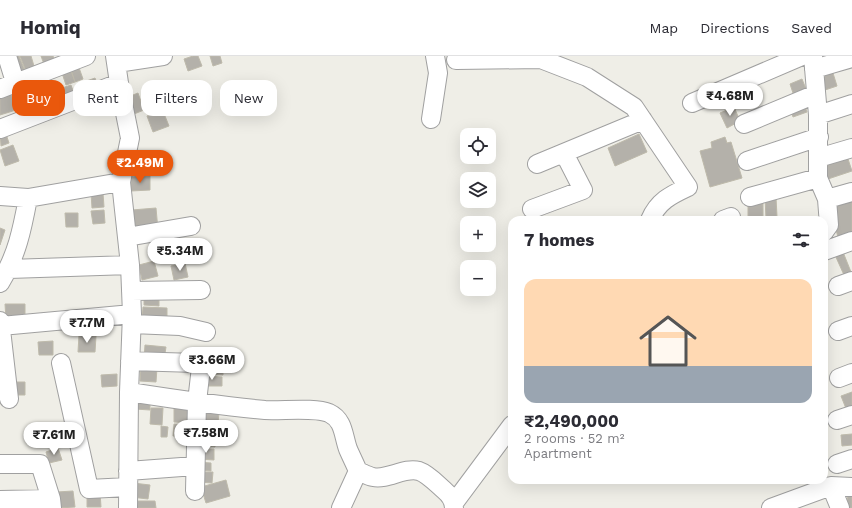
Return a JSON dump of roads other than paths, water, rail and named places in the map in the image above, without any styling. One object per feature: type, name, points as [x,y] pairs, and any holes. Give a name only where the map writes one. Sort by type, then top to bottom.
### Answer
[{"type":"street","points":[[7,56],[8,85],[86,56]]},
{"type":"street","points":[[119,80],[116,60],[164,56]]},
{"type":"street","points":[[431,119],[438,73],[435,56]]},
{"type":"street","points":[[692,103],[802,56]]},
{"type":"street","points":[[456,60],[537,58],[587,77],[634,107],[688,186],[667,197],[653,212],[652,216]]},
{"type":"street","points":[[828,226],[827,199],[818,178],[819,137],[814,63],[852,58]]},
{"type":"street","points":[[744,124],[816,94]]},
{"type":"street","points":[[0,129],[73,101]]},
{"type":"street","points":[[818,115],[852,104]]},
{"type":"street","points":[[126,116],[130,138],[121,182],[130,265],[132,319],[129,392],[128,508]]},
{"type":"street","points":[[537,164],[643,120]]},
{"type":"street","points":[[747,161],[819,137]]},
{"type":"street","points":[[818,158],[852,148]]},
{"type":"street","points":[[532,209],[583,190],[564,153]]},
{"type":"street","points":[[750,196],[818,178]]},
{"type":"street","points":[[0,196],[28,198],[121,182]]},
{"type":"street","points":[[827,199],[852,192]]},
{"type":"street","points":[[28,198],[21,236],[4,276],[130,265]]},
{"type":"street","points":[[127,237],[191,226]]},
{"type":"street","points":[[828,255],[852,241]]},
{"type":"street","points":[[131,292],[201,290]]},
{"type":"street","points":[[9,399],[1,323],[132,319],[180,326],[206,332]]},
{"type":"street","points":[[130,360],[196,363],[201,367],[197,402],[195,490]]},
{"type":"street","points":[[61,363],[89,489],[128,479],[195,466]]},
{"type":"street","points":[[129,392],[265,410],[313,410],[329,413],[340,422],[358,471],[372,477],[380,478],[413,471],[420,471],[428,476],[449,495],[454,505],[508,430]]},
{"type":"street","points":[[0,464],[40,464],[52,504],[0,500]]},
{"type":"street","points":[[341,508],[358,471]]},
{"type":"street","points":[[831,486],[840,508]]},
{"type":"street","points":[[771,508],[831,486],[852,487]]}]
